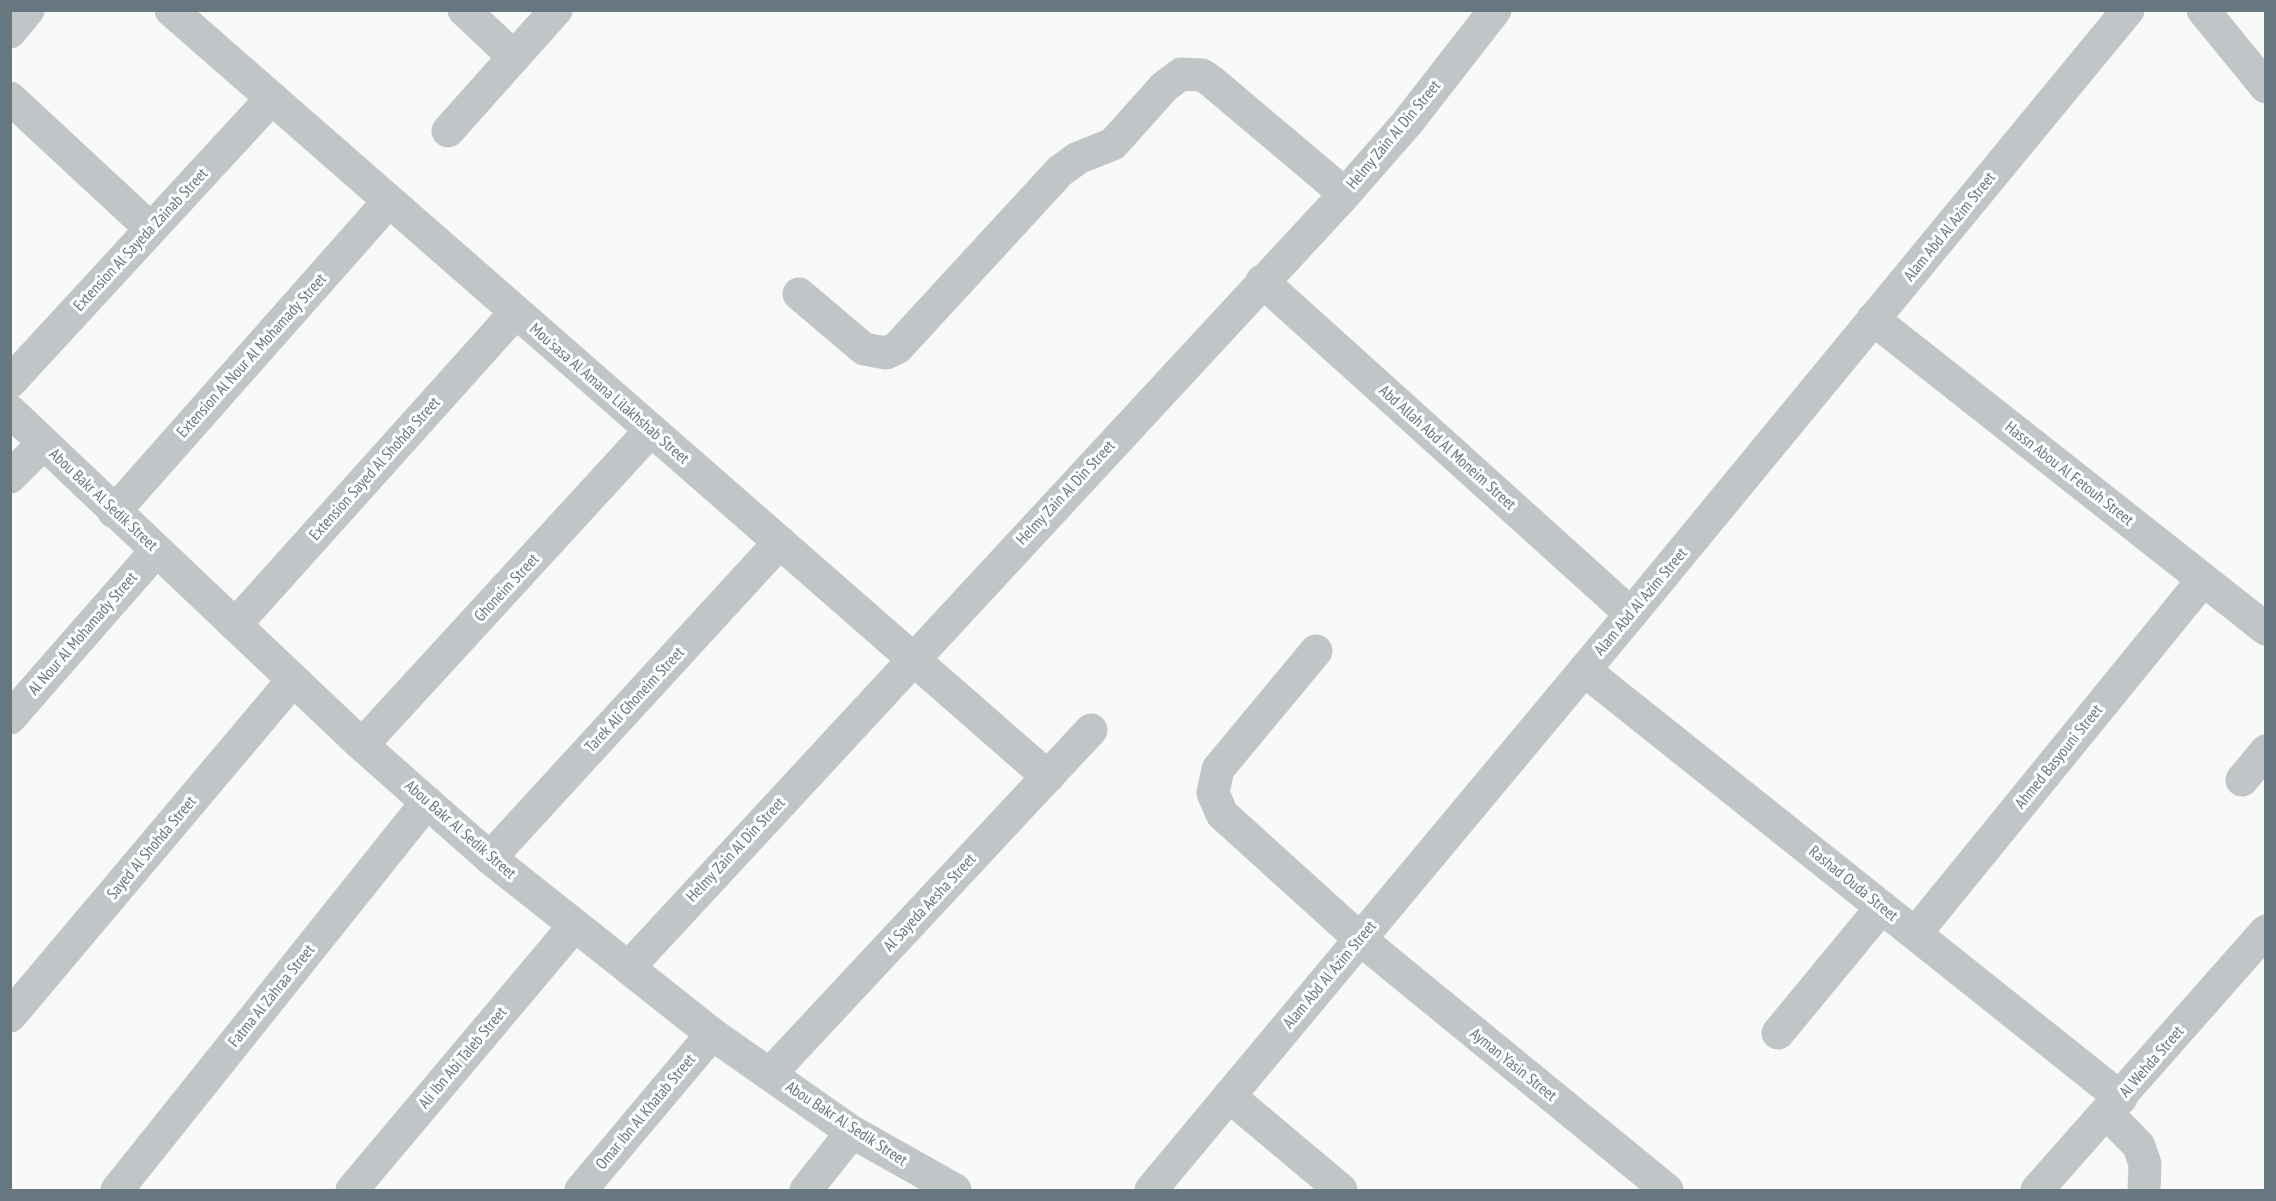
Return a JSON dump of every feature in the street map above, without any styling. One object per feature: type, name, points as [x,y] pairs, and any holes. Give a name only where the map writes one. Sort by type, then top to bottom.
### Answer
[{"type":"street","points":[[10,32],[28,10]]},
{"type":"street","name":"Mou'sasa Al Amana Lilakhshab Street","points":[[171,10],[1048,777]]},
{"type":"street","points":[[464,10],[514,57]]},
{"type":"street","points":[[448,131],[556,10]]},
{"type":"street","name":"Helmy Zain Al Din Street","points":[[628,968],[1345,194],[1407,123],[1495,10]]},
{"type":"street","name":"Alam Abd Al Azim Street","points":[[1150,1191],[1631,614],[2128,10]]},
{"type":"street","points":[[2203,10],[2265,87]]},
{"type":"street","points":[[799,294],[864,349],[886,352],[897,348],[1060,171],[1078,159],[1113,144],[1164,87],[1181,74],[1202,75],[1211,81],[1345,194]]},
{"type":"street","points":[[10,98],[151,229]]},
{"type":"street","name":"Extension Al Sayeda Zainab Street","points":[[10,382],[272,98]]},
{"type":"street","name":"Extension Al Nour Al Mohamady Street","points":[[114,512],[389,201]]},
{"type":"street","name":"Abd Allah Abd Al Moneim Street","points":[[1263,281],[1631,614]]},
{"type":"street","name":"Extension Sayed Al Shohda Street","points":[[235,625],[516,312]]},
{"type":"street","name":"Hassn Abou Al Fetouh Street","points":[[1873,319],[2265,629]]},
{"type":"street","name":"Abou Bakr Al Sedik Street","points":[[10,411],[362,745],[490,858],[712,1034],[852,1132],[955,1191]]},
{"type":"street","name":"Ghoneim Street","points":[[362,745],[651,430]]},
{"type":"street","points":[[10,477],[43,444]]},
{"type":"street","name":"Tarek Ali Ghoneim Street","points":[[490,858],[780,542]]},
{"type":"street","name":"Al Nour Al Mohamady Street","points":[[10,718],[156,550]]},
{"type":"street","name":"Ahmed Basyouni Street","points":[[1915,934],[2203,580]]},
{"type":"street","name":"Ayman Yasin Street","points":[[1316,651],[1225,760],[1214,781],[1213,793],[1216,804],[1230,823],[1360,939],[1667,1191]]},
{"type":"street","name":"Rashad Ouda Street","points":[[1584,670],[1915,934],[2114,1106],[2139,1146],[2145,1164],[2144,1191]]},
{"type":"street","name":"Sayed Al Shohda Street","points":[[10,1016],[293,680]]},
{"type":"street","name":"Al Sayeda Aesha Street","points":[[770,1074],[1091,730]]},
{"type":"street","points":[[2242,780],[2265,751]]},
{"type":"street","name":"Fatma Al Zahraa Street","points":[[117,1191],[427,802]]},
{"type":"street","points":[[1778,1033],[1882,907]]},
{"type":"street","name":"Ali Ibn Abi Taleb Street","points":[[352,1191],[574,926]]},
{"type":"street","name":"Al Wehda Street","points":[[2037,1191],[2114,1106],[2265,931]]},
{"type":"street","name":"Omar Ibn Al Khatab Street","points":[[581,1191],[712,1034]]},
{"type":"street","points":[[1229,1096],[1341,1191]]},
{"type":"street","points":[[806,1191],[852,1132]]}]
